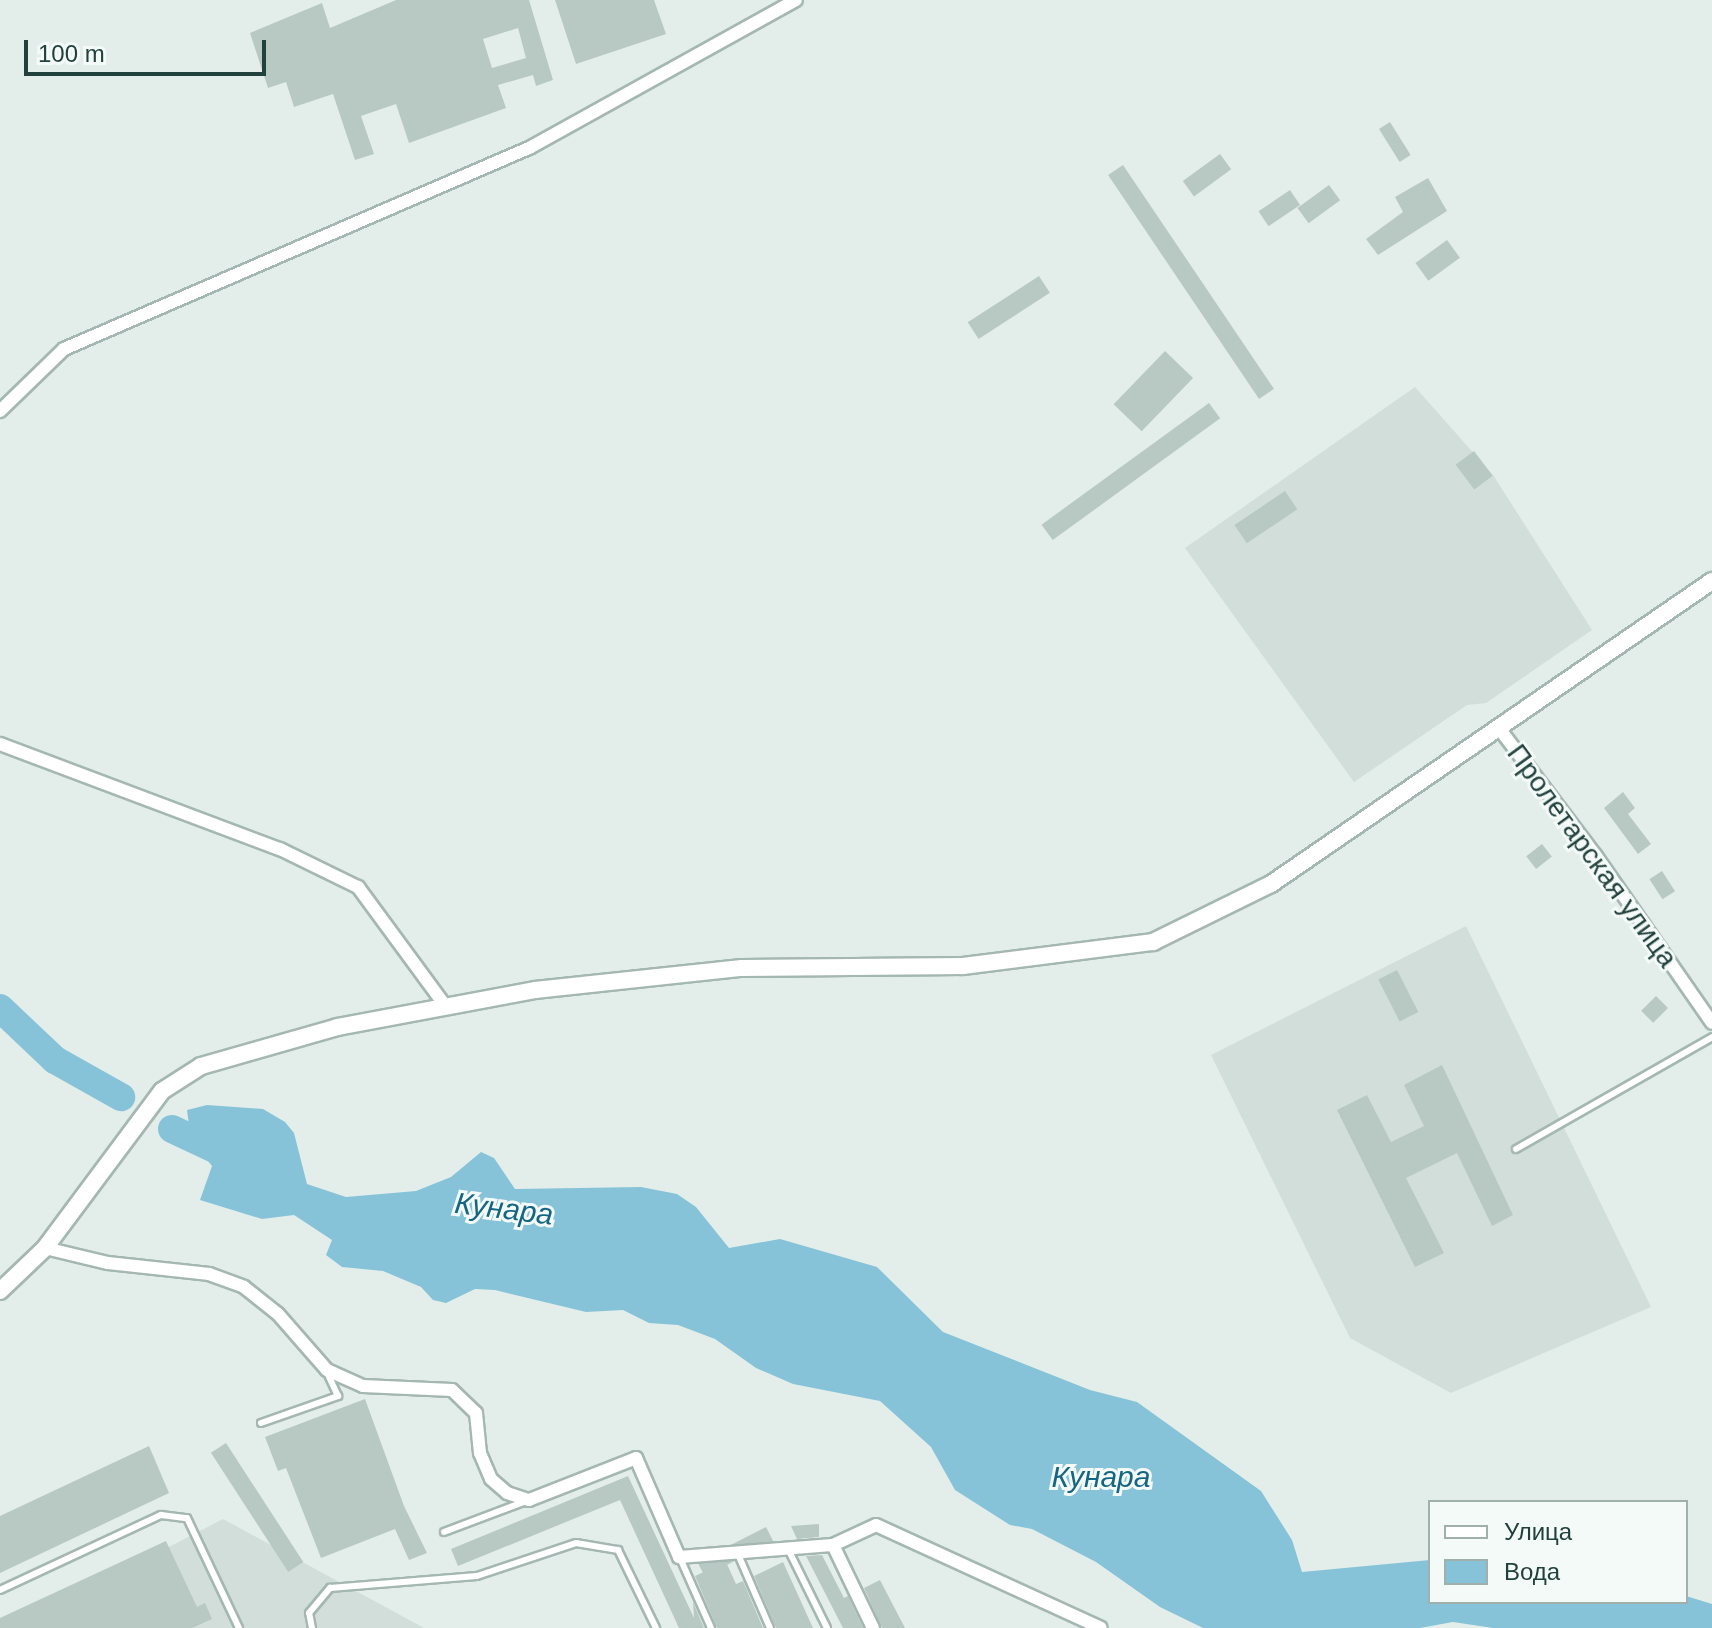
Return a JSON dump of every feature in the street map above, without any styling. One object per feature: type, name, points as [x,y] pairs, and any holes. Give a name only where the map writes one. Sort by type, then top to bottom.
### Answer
[{"type":"street","points":[[0,411],[64,349],[529,148],[796,0]]},
{"type":"street","points":[[0,1291],[45,1248],[162,1091],[201,1066],[269,1043],[446,1007],[653,976],[742,968],[963,966],[1153,942],[1271,884],[1712,581]]},
{"type":"street","name":"Пролетарская улица","points":[[1498,727],[1596,856],[1712,1023]]},
{"type":"street","points":[[0,744],[280,849],[358,887],[446,1007]]},
{"type":"street","points":[[45,1248],[108,1263],[209,1274],[244,1287],[278,1314],[327,1370],[363,1386],[452,1390],[468,1400],[476,1413],[480,1453],[491,1479],[507,1493],[529,1500],[636,1458],[679,1557],[833,1545],[876,1525],[1101,1628]]},
{"type":"street","points":[[833,1545],[873,1628]]},
{"type":"lane","points":[[1516,1149],[1712,1037]]},
{"type":"lane","points":[[261,1423],[338,1396],[327,1370]]},
{"type":"lane","points":[[444,1532],[529,1500]]},
{"type":"lane","points":[[0,1590],[161,1515],[187,1518],[239,1628]]},
{"type":"lane","points":[[312,1628],[309,1613],[330,1588],[477,1576],[576,1543],[618,1550],[656,1628]]},
{"type":"lane","points":[[788,1549],[827,1628]]},
{"type":"lane","points":[[737,1552],[770,1628]]},
{"type":"lane","points":[[679,1557],[711,1628]]},
{"type":"shaded area","points":[[1415,387],[1493,475],[1592,630],[1486,703],[1467,705],[1354,782],[1185,548]]},
{"type":"shaded area","points":[[1466,926],[1651,1307],[1451,1393],[1350,1338],[1211,1055]]},
{"type":"shaded area","points":[[223,1519],[424,1628],[12,1628]]},
{"type":"water","name":"Кунара","points":[[207,1105],[263,1109],[285,1122],[294,1133],[307,1184],[346,1197],[416,1191],[451,1177],[481,1152],[494,1158],[515,1189],[641,1187],[677,1194],[696,1207],[729,1248],[780,1239],[877,1267],[943,1332],[1090,1390],[1137,1402],[1261,1491],[1292,1540],[1302,1572],[1428,1560],[1428,1604],[1688,1604],[1688,1597],[1712,1604],[1712,1628],[1493,1628],[1453,1622],[1420,1628],[1203,1628],[1160,1607],[1096,1562],[1032,1529],[1010,1525],[955,1490],[931,1447],[880,1401],[793,1384],[756,1368],[715,1339],[678,1325],[649,1323],[623,1310],[586,1312],[495,1290],[475,1289],[446,1303],[433,1300],[421,1287],[383,1271],[342,1267],[326,1255],[332,1240],[294,1215],[262,1219],[200,1200],[212,1166],[191,1140],[187,1110]]},
{"type":"building","points":[[396,0],[529,0],[553,80],[536,86],[533,75],[498,85],[506,108],[409,143],[396,104],[361,116],[374,154],[355,160],[333,94],[294,107],[286,82],[268,88],[250,33],[322,3],[330,28]],"holes":[[[518,28],[526,58],[492,68],[483,39]]]},
{"type":"building","points":[[555,0],[654,0],[666,34],[576,64]]},
{"type":"building","points":[[1390,122],[1411,155],[1400,162],[1379,129]]},
{"type":"building","points":[[1220,154],[1231,169],[1194,196],[1183,181]]},
{"type":"building","points":[[1123,165],[1274,389],[1259,399],[1108,175]]},
{"type":"building","points":[[1428,178],[1447,211],[1378,255],[1366,239],[1403,212],[1395,197]]},
{"type":"building","points":[[1329,185],[1340,200],[1309,223],[1297,208]]},
{"type":"building","points":[[1290,190],[1300,205],[1269,226],[1258,211]]},
{"type":"building","points":[[1447,240],[1460,258],[1428,281],[1415,263]]},
{"type":"building","points":[[1039,276],[1050,293],[979,339],[968,322]]},
{"type":"building","points":[[1165,351],[1193,378],[1142,431],[1114,404]]},
{"type":"building","points":[[1209,403],[1220,418],[1053,540],[1042,525]]},
{"type":"building","points":[[1474,451],[1493,476],[1474,490],[1456,465]]},
{"type":"building","points":[[1285,491],[1297,509],[1247,543],[1234,525]]},
{"type":"building","points":[[1623,792],[1635,808],[1628,814],[1651,844],[1638,854],[1604,808]]},
{"type":"building","points":[[1542,844],[1552,857],[1536,869],[1526,856]]},
{"type":"building","points":[[1662,871],[1675,891],[1662,899],[1649,879]]},
{"type":"building","points":[[1397,970],[1418,1012],[1400,1021],[1378,980]]},
{"type":"building","points":[[1656,996],[1668,1008],[1653,1023],[1641,1011]]},
{"type":"building","points":[[1442,1065],[1513,1215],[1492,1226],[1457,1153],[1406,1178],[1444,1253],[1415,1267],[1337,1110],[1367,1095],[1391,1142],[1424,1126],[1404,1085]]},
{"type":"building","points":[[365,1399],[404,1506],[427,1553],[409,1560],[395,1529],[321,1558],[286,1468],[278,1471],[265,1437]]},
{"type":"building","points":[[226,1443],[303,1562],[288,1572],[211,1453]]},
{"type":"building","points":[[149,1446],[169,1493],[0,1573],[0,1516]]},
{"type":"building","points":[[628,1476],[694,1618],[693,1602],[704,1628],[679,1628],[620,1500],[458,1566],[451,1549]]},
{"type":"building","points":[[819,1524],[819,1537],[797,1539],[791,1526]]},
{"type":"building","points":[[766,1527],[773,1541],[705,1576],[697,1562]]},
{"type":"building","points":[[166,1541],[197,1607],[205,1603],[212,1619],[192,1628],[0,1628],[0,1618]]},
{"type":"building","points":[[822,1555],[844,1598],[848,1596],[863,1628],[843,1628],[806,1556]]},
{"type":"building","points":[[726,1562],[736,1584],[743,1581],[763,1628],[717,1628],[695,1576]]},
{"type":"building","points":[[783,1562],[813,1628],[776,1628],[754,1576]]},
{"type":"building","points":[[880,1580],[905,1628],[882,1628],[864,1588]]},
{"type":"waterway","name":"Кунара","points":[[0,1008],[55,1060],[121,1097]]},
{"type":"waterway","name":"Кунара","points":[[172,1129],[223,1153]]}]
